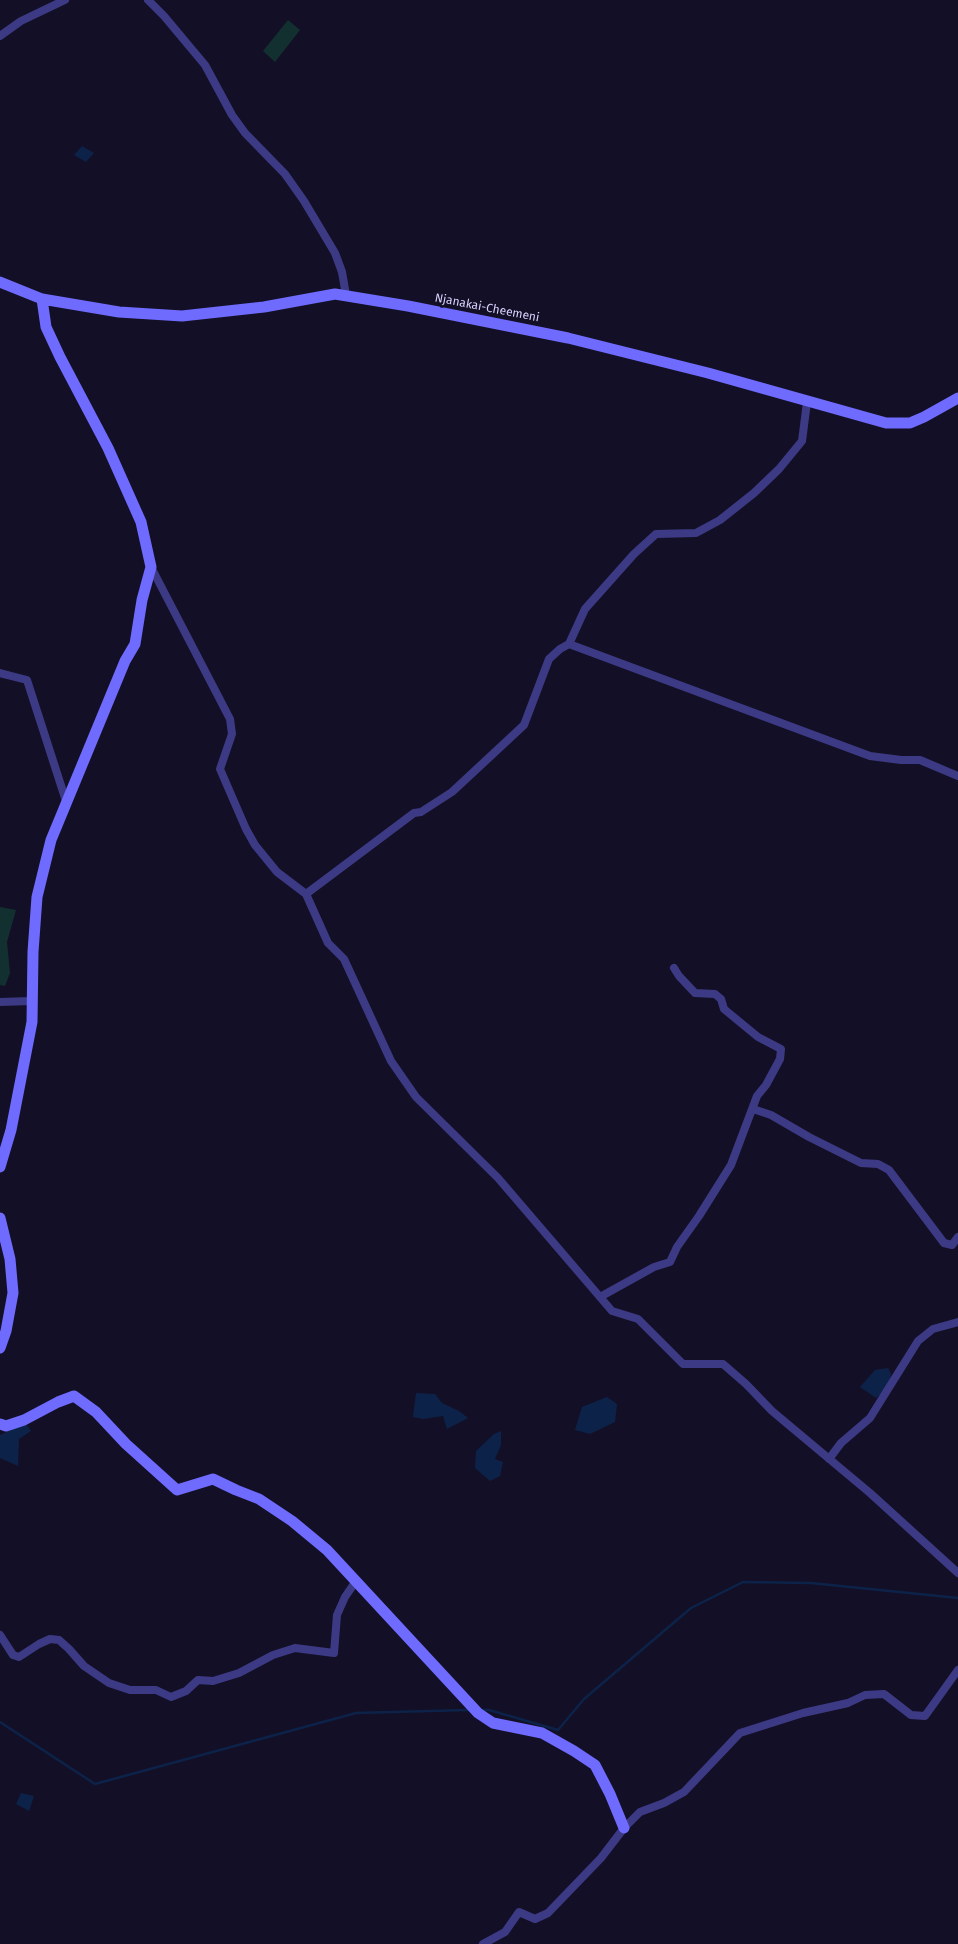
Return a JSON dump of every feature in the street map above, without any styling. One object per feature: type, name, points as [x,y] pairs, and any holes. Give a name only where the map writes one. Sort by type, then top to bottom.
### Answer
[{"type":"street","points":[[0,36],[21,21],[65,0]]},
{"type":"street","points":[[148,0],[205,65],[232,115],[245,133],[285,174],[304,201],[335,253],[342,272],[346,295]]},
{"type":"street","name":"Njanakai-Cheemeni","points":[[0,282],[42,299],[119,312],[182,316],[264,307],[321,295],[346,295],[568,338],[708,373],[886,423],[910,423],[958,398]]},
{"type":"street","points":[[42,299],[46,327],[108,448],[141,522],[151,567],[230,719],[232,734],[220,769],[246,830],[255,845],[277,872],[306,894],[328,943],[344,959],[391,1061],[416,1097],[498,1178],[612,1311],[638,1319],[683,1364],[723,1364],[772,1411],[870,1493],[958,1573]]},
{"type":"street","points":[[306,894],[414,812],[421,812],[452,792],[524,725],[549,659],[569,644],[585,609],[634,554],[656,534],[696,533],[720,520],[780,469],[802,441],[806,402]]},
{"type":"street","points":[[0,1167],[11,1130],[32,1022],[33,952],[37,897],[51,840],[125,661],[135,644],[142,600],[151,567]]},
{"type":"street","points":[[569,644],[870,756],[901,760],[920,760],[958,776]]},
{"type":"street","points":[[0,673],[27,680],[66,801]]},
{"type":"street","points":[[600,1297],[654,1267],[670,1262],[677,1247],[700,1216],[731,1165],[753,1109],[756,1096],[766,1085],[780,1059],[781,1049],[758,1037],[731,1015],[724,1009],[722,999],[715,994],[695,993],[678,976],[674,968]]},
{"type":"street","points":[[0,1002],[32,1001]]},
{"type":"street","points":[[753,1109],[771,1115],[809,1137],[862,1163],[878,1164],[889,1170],[944,1243],[952,1245],[958,1237]]},
{"type":"street","points":[[0,1218],[10,1259],[13,1293],[6,1331],[0,1348]]},
{"type":"street","points":[[829,1459],[841,1443],[870,1418],[918,1341],[933,1329],[958,1322]]},
{"type":"street","points":[[0,1424],[6,1426],[24,1420],[58,1402],[74,1396],[96,1412],[126,1444],[177,1490],[213,1479],[259,1499],[292,1521],[327,1550],[478,1713],[493,1723],[542,1734],[595,1765],[624,1828]]},
{"type":"street","points":[[0,1635],[13,1655],[19,1657],[50,1639],[59,1640],[84,1666],[109,1683],[130,1690],[156,1690],[171,1697],[186,1691],[198,1680],[213,1681],[239,1673],[273,1655],[295,1648],[334,1653],[336,1615],[356,1581]]},
{"type":"street","points":[[483,1944],[506,1932],[519,1912],[535,1919],[548,1913],[601,1858],[624,1828],[640,1812],[664,1803],[684,1792],[740,1733],[803,1713],[848,1703],[865,1695],[884,1694],[911,1715],[925,1716],[958,1670]]},
{"type":"green space","points":[[288,20],[300,30],[275,62],[263,51]]},
{"type":"green space","points":[[0,907],[16,910],[7,942],[10,973],[5,986],[0,985]]},
{"type":"water","points":[[82,146],[94,153],[86,162],[74,155]]},
{"type":"water","points":[[888,1368],[891,1374],[889,1388],[876,1398],[860,1387],[875,1370]]},
{"type":"water","points":[[416,1393],[435,1394],[442,1403],[459,1411],[468,1418],[447,1429],[443,1416],[423,1419],[413,1417]]},
{"type":"water","points":[[607,1397],[617,1404],[615,1422],[590,1434],[575,1430],[582,1407]]},
{"type":"water","points":[[27,1425],[31,1431],[19,1439],[18,1466],[0,1458],[0,1435],[17,1427]]},
{"type":"water","points":[[501,1431],[501,1445],[495,1459],[503,1462],[500,1476],[490,1481],[475,1468],[476,1451],[494,1434]]},
{"type":"water","points":[[21,1793],[34,1796],[29,1811],[16,1804]]},
{"type":"waterway","points":[[483,1710],[489,1710],[558,1730],[584,1699],[691,1608],[743,1582],[811,1583],[958,1598]]},
{"type":"waterway","points":[[0,1722],[95,1784],[356,1713],[467,1710]]}]
